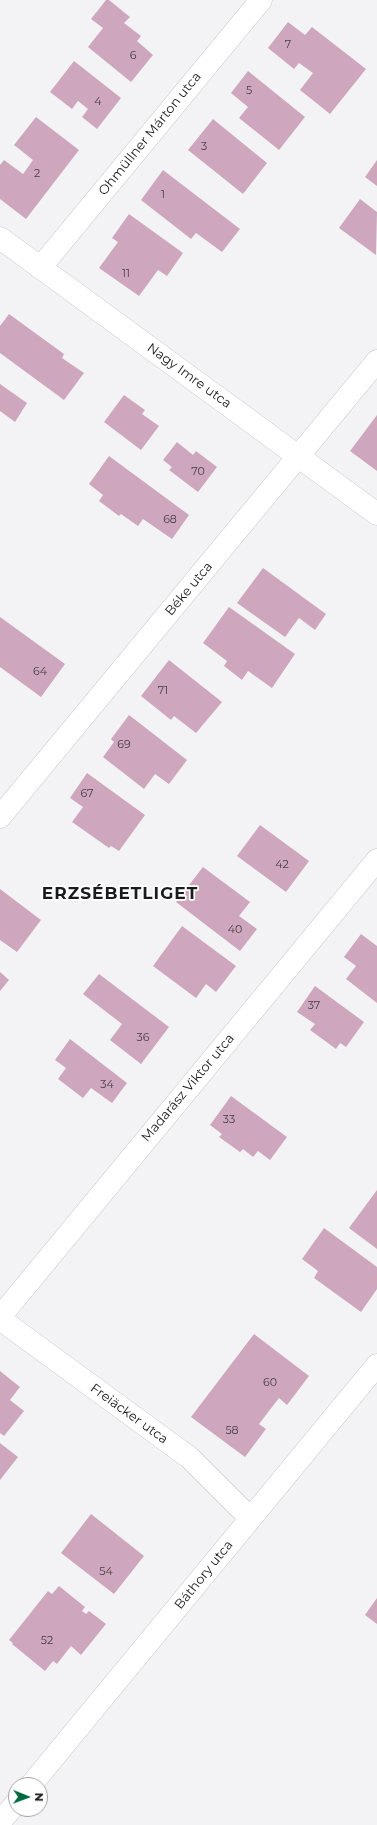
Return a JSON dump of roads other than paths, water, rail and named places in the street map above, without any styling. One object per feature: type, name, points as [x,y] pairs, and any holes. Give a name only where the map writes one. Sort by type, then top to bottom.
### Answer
[{"type":"street","name":"Ohmüllner Márton utca","points":[[40,268],[261,0]]},
{"type":"street","name":"Nagy Imre utca","points":[[0,238],[300,456],[377,514]]},
{"type":"street","name":"Béke utca","points":[[0,817],[377,361]]},
{"type":"street","name":"Madarász Viktor utca","points":[[0,1318],[377,860]]},
{"type":"street","name":"Freiäcker utca","points":[[0,1318],[190,1458],[250,1518]]},
{"type":"street","name":"Báthory utca","points":[[38,1777],[377,1364]]},
{"type":"street","points":[[0,1822],[8,1812]]},
{"type":"district","name":"ERZSÉBETLIGET","points":[[120,894]]}]
